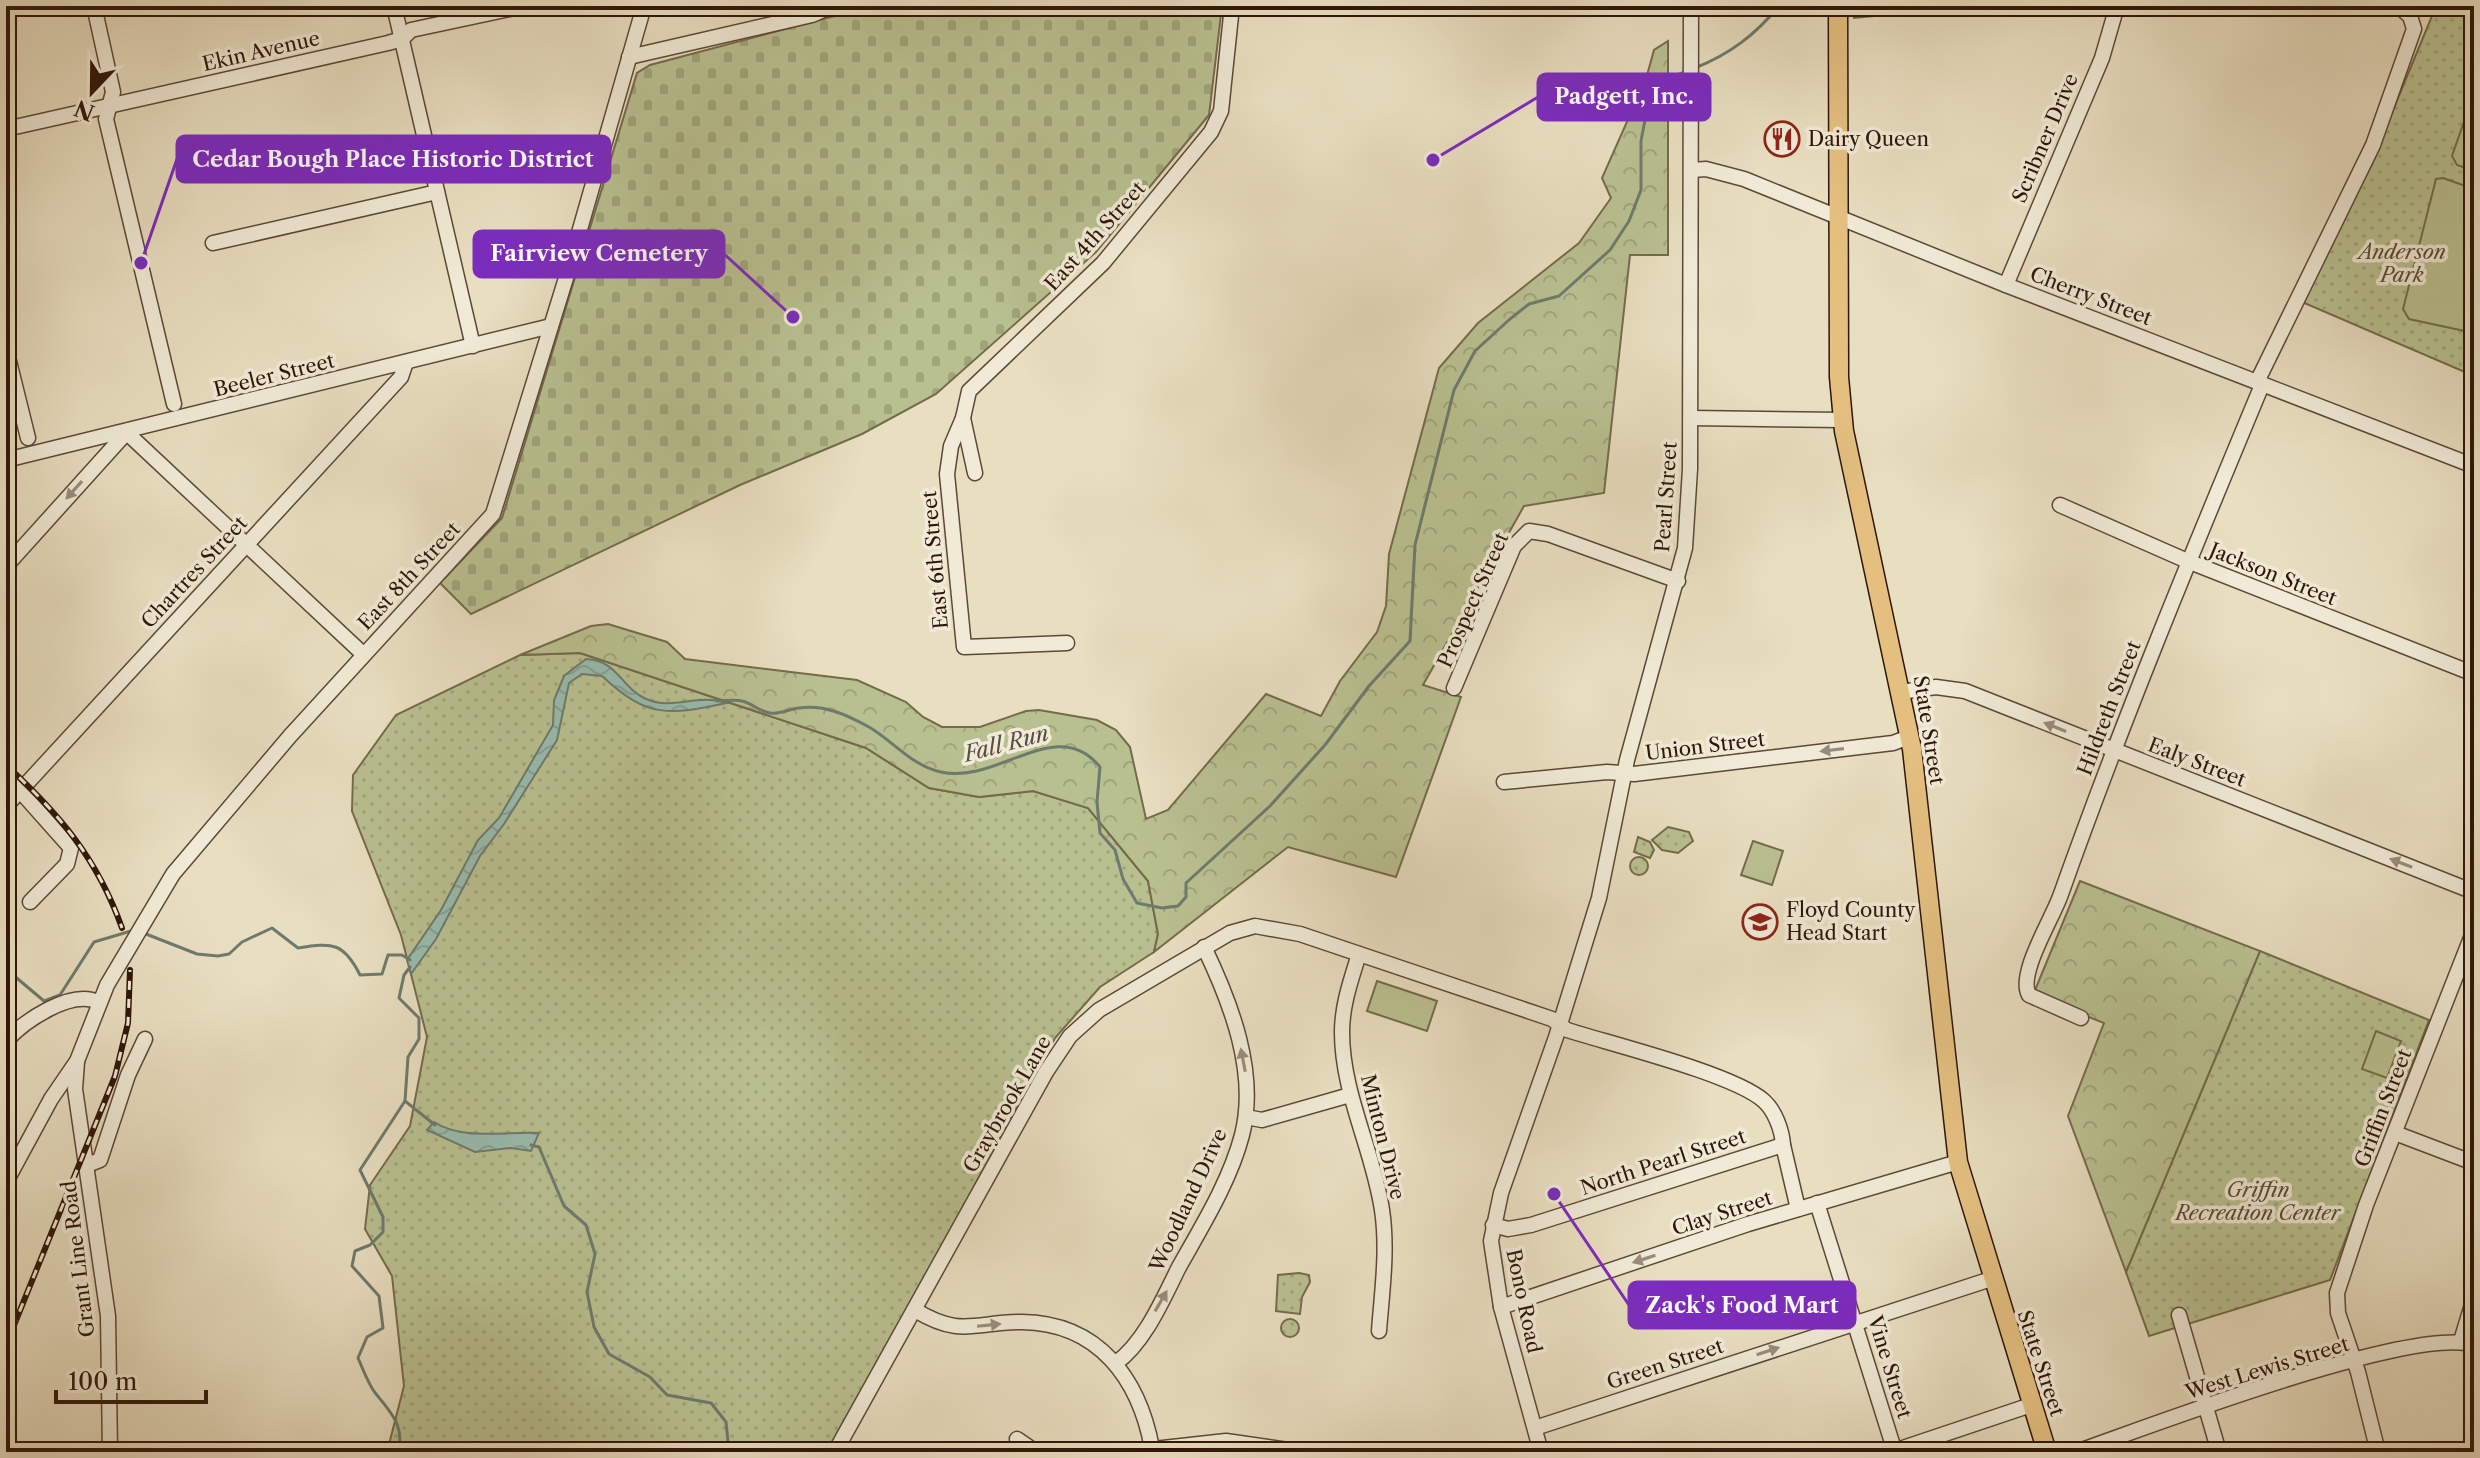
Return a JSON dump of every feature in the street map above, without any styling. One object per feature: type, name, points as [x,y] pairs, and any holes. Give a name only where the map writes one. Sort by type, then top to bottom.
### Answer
[{"type":"main road","name":"State Street","points":[[1838,6],[1838,218],[1843,420],[1909,737],[1958,1162],[1991,1279],[2047,1452]]},
{"type":"street","points":[[94,6],[113,92],[106,119],[174,404]]},
{"type":"street","points":[[394,6],[473,346]]},
{"type":"street","name":"Ekin Avenue","points":[[6,129],[402,39],[411,30],[523,6]]},
{"type":"street","name":"East 8th Street","points":[[77,1061],[98,1002],[173,874],[363,654],[493,514],[644,6]]},
{"type":"street","name":"East 4th Street","points":[[948,470],[951,446],[973,384],[1103,263],[1211,132],[1221,111],[1232,6]]},
{"type":"street","name":"Pearl Street","points":[[1560,1022],[1599,898],[1624,775],[1678,581],[1687,534],[1691,418],[1691,6]]},
{"type":"street","name":"Scribner Drive","points":[[2006,285],[2102,58],[2117,6]]},
{"type":"street","name":"Hildreth Street","points":[[2081,1018],[2032,997],[2027,992],[2025,980],[2055,911],[2112,750],[2260,384],[2373,145],[2408,48],[2413,20],[2398,6]]},
{"type":"street","points":[[629,57],[675,49],[832,7]]},
{"type":"street","name":"Cherry Street","points":[[1692,170],[1727,173],[2474,466]]},
{"type":"street","points":[[213,243],[437,192]]},
{"type":"street","name":"Beeler Street","points":[[6,460],[551,326]]},
{"type":"street","points":[[6,349],[28,438]]},
{"type":"street","name":"Chartres Street","points":[[6,806],[401,377],[406,362]]},
{"type":"street","points":[[963,418],[975,473]]},
{"type":"street","points":[[1691,418],[1843,420]]},
{"type":"street","points":[[6,566],[126,432],[363,654]]},
{"type":"street","name":"East 6th Street","points":[[948,470],[964,647],[1067,643]]},
{"type":"street","name":"Jackson Street","points":[[2060,505],[2188,561],[2474,674]]},
{"type":"street","name":"Prospect Street","points":[[1454,688],[1514,546],[1529,531],[1578,544],[1678,581]]},
{"type":"street","name":"Ealy Street","points":[[1901,692],[1936,687],[1965,691],[2474,892]]},
{"type":"street","name":"Union Street","points":[[1504,782],[1567,774],[1624,775],[1878,745],[1909,737]]},
{"type":"street","points":[[6,775],[69,842],[72,855],[62,870],[30,902]]},
{"type":"street","name":"Graybrook Lane","points":[[835,1452],[1046,1072],[1070,1036],[1116,998],[1230,933],[1269,926],[1560,1022],[1567,1030],[1752,1092],[1776,1117],[1783,1145]]},
{"type":"street","name":"Griffin Street","points":[[2354,1361],[2337,1302],[2340,1277],[2474,930]]},
{"type":"street","name":"Woodland Drive","points":[[1116,1363],[1132,1349],[1192,1245],[1237,1152],[1246,1117],[1246,1074],[1240,1043],[1204,947]]},
{"type":"street","name":"Minton Drive","points":[[1359,954],[1349,985],[1342,1031],[1350,1095],[1382,1213],[1385,1243],[1379,1331]]},
{"type":"street","points":[[6,1041],[23,1025],[59,1006],[87,997],[98,1002]]},
{"type":"street","name":"Bono Road","points":[[1541,1452],[1501,1307],[1491,1250],[1493,1225],[1560,1022]]},
{"type":"street","points":[[87,1165],[100,1160],[128,1075],[145,1039]]},
{"type":"street","points":[[6,1182],[51,1099],[77,1061]]},
{"type":"street","name":"Grant Line Road","points":[[77,1061],[75,1089],[108,1316],[110,1452]]},
{"type":"street","points":[[1246,1117],[1262,1120],[1350,1095]]},
{"type":"street","points":[[2395,1133],[2474,1163]]},
{"type":"street","points":[[1783,1145],[1798,1209]]},
{"type":"street","name":"North Pearl Street","points":[[1493,1225],[1508,1229],[1531,1225],[1783,1145]]},
{"type":"street","name":"Clay Street","points":[[1501,1307],[1798,1209],[1958,1162]]},
{"type":"street","name":"Vine Street","points":[[1817,1203],[1894,1452]]},
{"type":"street","name":"Green Street","points":[[1535,1428],[1991,1279]]},
{"type":"street","points":[[2468,1343],[2474,1298]]},
{"type":"street","points":[[915,1310],[953,1328],[1018,1322],[1046,1325],[1095,1345],[1116,1363],[1139,1400],[1152,1448]]},
{"type":"street","points":[[2179,1315],[2219,1452]]},
{"type":"street","name":"West Lewis Street","points":[[2076,1452],[2205,1407],[2354,1361],[2425,1344],[2468,1343]]},
{"type":"street","points":[[2354,1361],[2378,1452]]},
{"type":"street","points":[[1894,1452],[2031,1405]]},
{"type":"street","points":[[1017,1439],[1036,1452]]},
{"type":"street","points":[[1127,1452],[1238,1441],[1302,1452]]},
{"type":"green space","points":[[836,6],[1222,6],[1209,115],[1096,252],[936,394],[862,434],[740,485],[471,614],[440,583],[502,518],[637,73],[650,65],[835,16]]},
{"type":"green space","points":[[1855,6],[1953,6],[1950,9],[1854,18]]},
{"type":"green space","name":"Anderson Park","points":[[2454,6],[2474,6],[2474,376],[2302,302],[2367,173],[2434,11]]},
{"type":"green space","points":[[1668,41],[1668,255],[1630,255],[1604,493],[1524,506],[1423,685],[1461,697],[1396,877],[1288,847],[1154,952],[1158,934],[1148,881],[1088,808],[1033,791],[979,797],[929,788],[866,748],[580,653],[520,655],[591,626],[608,624],[667,642],[685,659],[857,680],[906,702],[923,717],[942,727],[980,727],[1026,711],[1039,710],[1097,720],[1116,730],[1130,747],[1146,819],[1168,810],[1266,694],[1321,716],[1340,681],[1377,632],[1386,606],[1389,554],[1439,368],[1478,323],[1579,243],[1611,198],[1602,178],[1646,79],[1654,50]]},
{"type":"green space","points":[[2474,93],[2474,171],[2457,165],[2452,156]]},
{"type":"green space","points":[[2443,178],[2474,189],[2474,333],[2409,319],[2403,309],[2436,179]]},
{"type":"green space","points":[[580,653],[866,748],[929,788],[979,797],[1033,791],[1088,808],[1148,881],[1158,934],[1154,952],[1100,987],[1055,1038],[829,1452],[387,1452],[404,1386],[392,1276],[365,1229],[370,1185],[410,1126],[427,1037],[401,935],[352,811],[353,775],[396,715],[520,655]]},
{"type":"green space","points":[[1668,827],[1689,832],[1693,841],[1678,853],[1662,850],[1652,840]]},
{"type":"green space","points":[[1638,837],[1650,842],[1654,850],[1650,858],[1634,852]]},
{"type":"green space","points":[[1753,841],[1783,851],[1772,885],[1741,875]]},
{"type":"green space","points":[[1639,857],[1648,866],[1639,875],[1630,866]]},
{"type":"green space","points":[[2080,881],[2260,951],[2126,1272],[2068,1116],[2104,1023],[2033,995]]},
{"type":"green space","name":"Griffin Recreation Center","points":[[2260,951],[2429,1020],[2330,1280],[2149,1336],[2126,1272]]},
{"type":"green space","points":[[1377,981],[1437,1001],[1427,1031],[1367,1011]]},
{"type":"green space","points":[[2376,1031],[2401,1041],[2387,1078],[2362,1069]]},
{"type":"green space","points":[[1278,1275],[1309,1275],[1310,1282],[1302,1297],[1300,1314],[1276,1311]]},
{"type":"green space","points":[[1290,1319],[1299,1328],[1290,1337],[1281,1328]]},
{"type":"water","points":[[586,659],[606,664],[646,699],[666,703],[716,700],[727,703],[689,710],[660,710],[633,700],[602,676],[582,674],[569,683],[557,740],[480,856],[436,939],[411,974],[407,960],[441,910],[478,840],[499,818],[553,725],[554,700],[564,676]]},
{"type":"water","points":[[434,1122],[445,1128],[471,1133],[539,1133],[531,1151],[511,1148],[475,1152],[427,1130]]},
{"type":"waterway","name":"Fall Run","points":[[1695,68],[1741,43],[1779,6]]},
{"type":"waterway","name":"Fall Run","points":[[717,701],[742,701],[773,713],[808,707],[835,712],[869,727],[912,759],[941,772],[962,773],[984,769],[1046,748],[1065,747],[1083,752],[1100,767],[1097,802],[1100,833],[1115,850],[1123,879],[1137,903],[1162,908],[1178,906],[1186,897],[1186,883],[1270,806],[1325,745],[1369,686],[1410,641],[1415,545],[1454,390],[1475,351],[1510,319],[1529,304],[1559,296],[1610,250],[1629,221],[1641,190],[1641,141],[1648,104],[1674,76],[1688,71]]},
{"type":"waterway","points":[[146,934],[197,954],[218,956],[229,954],[242,942],[272,928],[298,948],[320,945],[336,947],[348,956],[360,975],[382,974],[388,955],[402,955],[410,960]]},
{"type":"waterway","points":[[6,969],[44,1001],[60,995],[94,942],[131,931]]},
{"type":"waterway","name":"Fall Run","points":[[398,1452],[398,1427],[371,1386],[358,1358],[367,1337],[383,1328],[379,1296],[352,1266],[355,1251],[370,1245],[383,1232],[383,1217],[360,1170],[405,1101],[408,1057],[419,1039],[419,1018],[399,998],[404,975],[410,967]]},
{"type":"waterway","points":[[405,1101],[435,1125]]},
{"type":"waterway","points":[[531,1145],[539,1147],[564,1206],[586,1225],[595,1254],[587,1292],[594,1327],[609,1354],[650,1377],[667,1395],[711,1403],[726,1422],[729,1452]]},
{"type":"railway","points":[[6,765],[75,839],[101,880],[122,928]]},
{"type":"railway","points":[[6,1345],[115,1076],[128,1023],[130,970]]},
{"type":"place","name":"Dairy Queen","points":[[1782,139]]},
{"type":"place","name":"Padgett, Inc.","points":[[1433,160]]},
{"type":"place","name":"Cedar Bough Place Historic District","points":[[141,263]]},
{"type":"place","name":"Fairview Cemetery","points":[[793,317]]},
{"type":"place","name":"Floyd County Head Start","points":[[1760,922]]},
{"type":"place","name":"Zack's Food Mart","points":[[1554,1194]]}]
